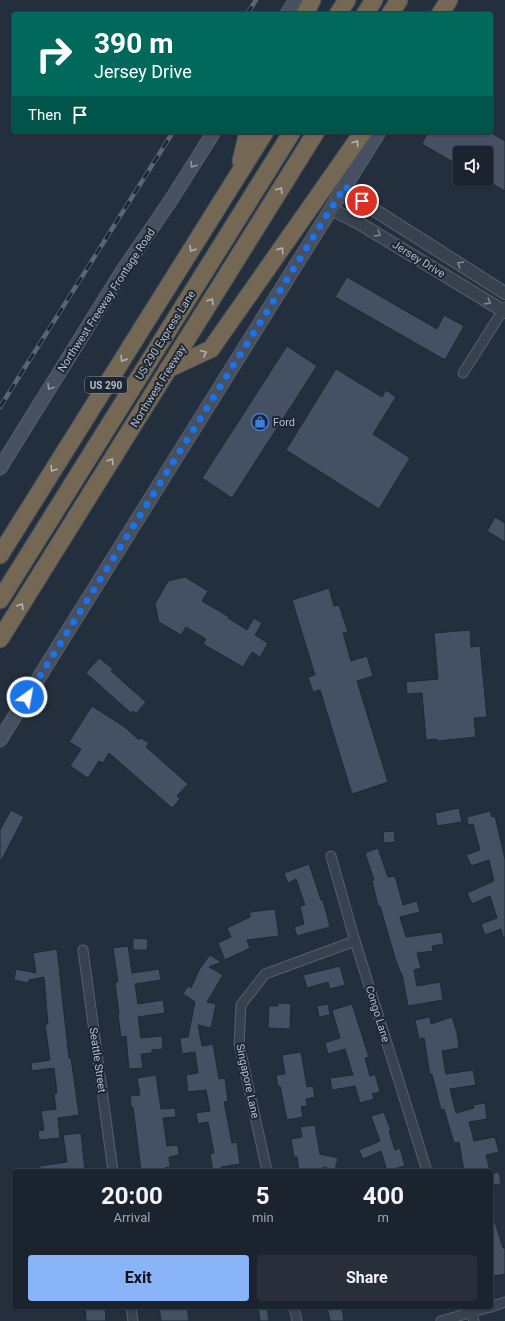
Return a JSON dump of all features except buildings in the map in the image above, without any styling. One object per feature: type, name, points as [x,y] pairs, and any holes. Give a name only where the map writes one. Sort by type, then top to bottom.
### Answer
[{"type":"highway","points":[[306,12],[312,0]]},
{"type":"highway","points":[[339,12],[347,0]]},
{"type":"highway","points":[[366,12],[374,0]]},
{"type":"highway","points":[[391,12],[399,0]]},
{"type":"highway","points":[[441,12],[449,0]]},
{"type":"highway","points":[[237,177],[248,134]]},
{"type":"highway","name":"US 290","points":[[0,555],[263,134]]},
{"type":"highway","name":"US 290 Express Lane","points":[[0,600],[291,134]]},
{"type":"highway","name":"Northwest Freeway","points":[[0,639],[315,134]]},
{"type":"highway","points":[[168,369],[211,349],[362,134]]},
{"type":"main road","points":[[288,12],[296,0]]},
{"type":"main road","points":[[449,12],[456,0]]},
{"type":"main road","name":"Northwest Freeway Frontage Road","points":[[0,468],[123,270],[169,203],[213,134]]},
{"type":"main road","points":[[0,740],[378,134]]},
{"type":"street","name":"Jersey Drive","points":[[345,186],[354,196],[368,206],[505,293]]},
{"type":"street","name":"Jersey Drive","points":[[331,209],[359,223],[504,310]]},
{"type":"street","points":[[463,373],[504,310]]},
{"type":"street","name":"Congo Lane","points":[[331,856],[355,941],[426,1169]]},
{"type":"street","name":"Singapore Lane","points":[[267,1169],[239,1044],[241,1005],[265,974],[355,941]]},
{"type":"street","name":"Seattle Street","points":[[83,950],[113,1169]]},
{"type":"street","points":[[493,1306],[505,1302]]},
{"type":"street","points":[[131,1309],[133,1321]]},
{"type":"street","points":[[294,1309],[297,1321]]},
{"type":"street","points":[[441,1321],[472,1314],[486,1309]]},
{"type":"railway","points":[[248,12],[256,0]]},
{"type":"railway","points":[[0,407],[172,134]]},
{"type":"place","name":"Ford","points":[[260,422]]},
{"type":"route","points":[[27,697],[345,186],[354,196],[362,201]]}]
